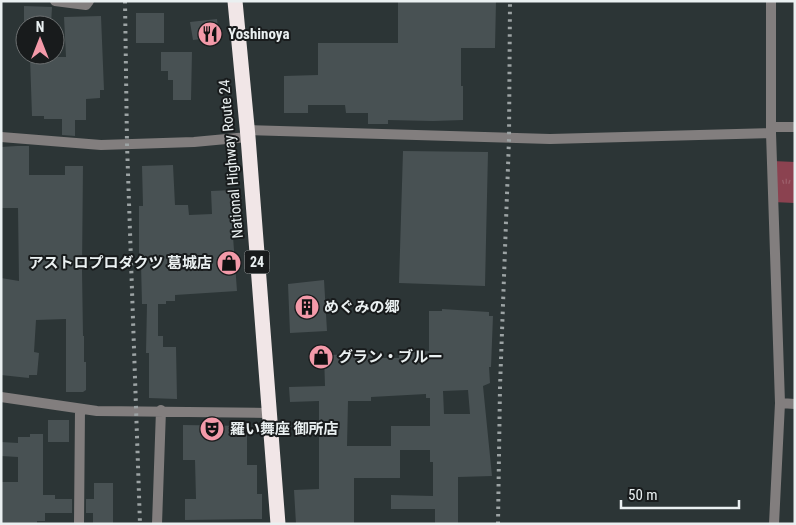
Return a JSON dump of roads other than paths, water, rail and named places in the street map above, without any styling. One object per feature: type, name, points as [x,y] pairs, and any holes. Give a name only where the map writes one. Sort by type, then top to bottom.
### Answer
[{"type":"highway","name":"National Highway Route 24","points":[[235,1],[248,133],[278,524]]},
{"type":"street","points":[[55,1],[86,5],[89,1]]},
{"type":"street","points":[[771,1],[771,130],[780,403],[774,524]]},
{"type":"street","points":[[1,137],[110,144],[194,142],[248,133],[550,139],[771,130],[795,127]]},
{"type":"street","points":[[1,397],[97,411],[161,410],[269,413]]},
{"type":"street","points":[[780,403],[795,404]]},
{"type":"street","points":[[79,524],[80,409]]},
{"type":"street","points":[[157,524],[161,410]]},
{"type":"railway","points":[[125,1],[127,144],[140,524]]},
{"type":"railway","points":[[498,524],[500,387],[509,139],[510,1]]},
{"type":"place","name":"Yoshinoya","points":[[210,34]]},
{"type":"place","name":"アストロプロダクツ 葛城店","points":[[229,263]]},
{"type":"place","name":"めぐみの郷","points":[[307,307]]},
{"type":"place","name":"グラン・ブルー","points":[[321,357]]},
{"type":"place","name":"羅い舞座 御所店","points":[[212,429]]}]
